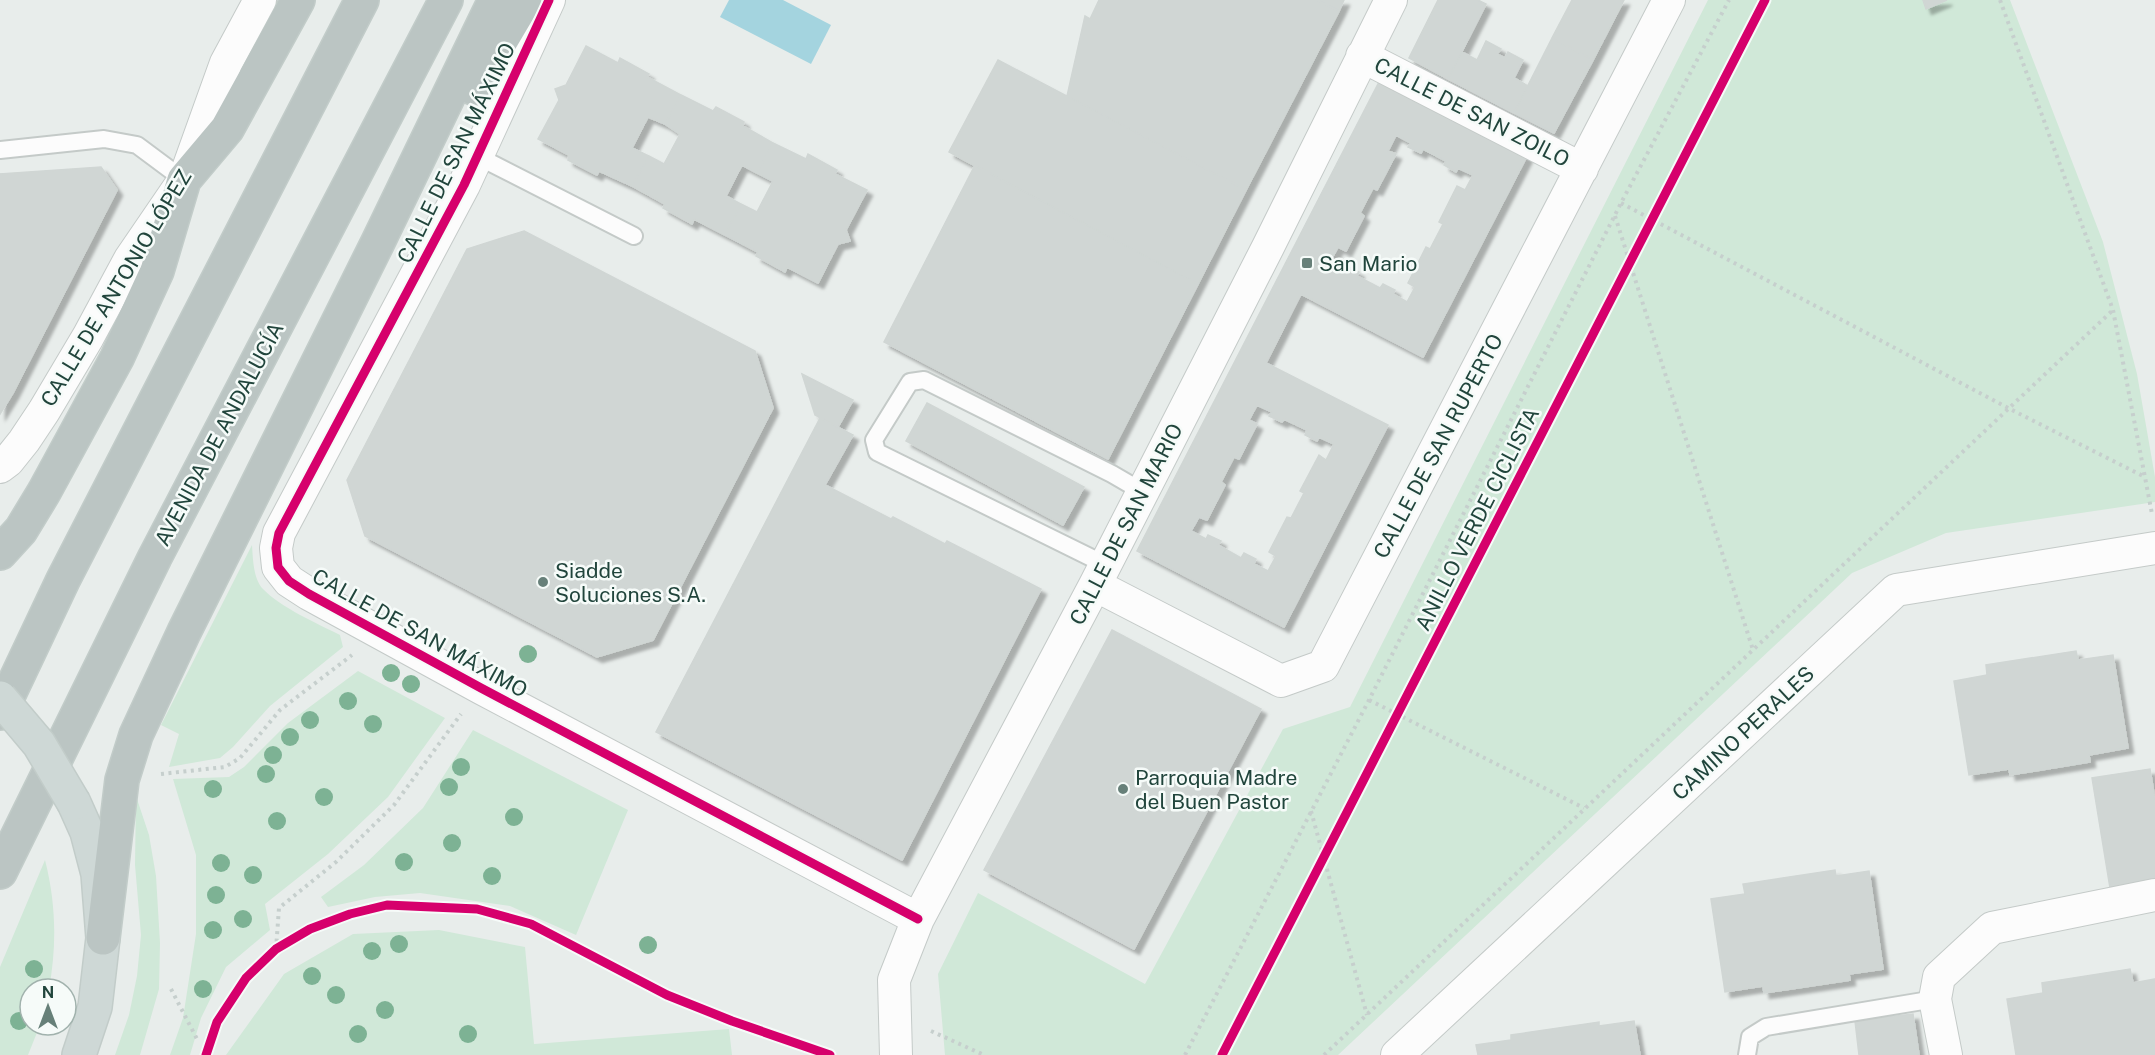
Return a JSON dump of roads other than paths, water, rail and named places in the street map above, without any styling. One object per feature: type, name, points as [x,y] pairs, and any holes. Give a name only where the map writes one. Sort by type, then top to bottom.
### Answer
[{"type":"highway","points":[[0,553],[21,530],[45,492],[117,358],[157,271],[184,180],[227,129],[298,0]]},
{"type":"highway","points":[[0,713],[63,580],[362,0]]},
{"type":"highway","name":"AVENIDA DE ANDALUCÍA","points":[[0,872],[155,557],[446,0]]},
{"type":"highway","points":[[104,938],[122,780],[136,735],[184,632],[378,243],[495,0]]},
{"type":"highway","points":[[378,243],[525,0]]},
{"type":"main road","points":[[0,698],[39,744],[74,803],[87,832],[98,874],[104,938],[96,1007],[79,1055]]},
{"type":"street","name":"CALLE DE ANTONIO LÓPEZ","points":[[0,467],[8,462],[37,421],[88,337],[130,259],[184,180],[226,63],[260,0]]},
{"type":"street","name":"CALLE DE SAN MÁXIMO","points":[[549,0],[464,185],[279,533],[276,548],[278,567],[289,581],[381,634],[918,919]]},
{"type":"street","name":"CALLE DE SAN MARIO","points":[[896,1055],[894,980],[918,919],[1143,492],[1391,0]]},
{"type":"street","name":"CALLE DE SAN RUPERTO","points":[[1100,575],[1281,681],[1323,666],[1669,0]]},
{"type":"street","name":"CALLE DE SAN ZOILO","points":[[1362,56],[1582,169]]},
{"type":"street","name":"CAMINO PERALES","points":[[1397,1055],[1896,590],[2154,534]]},
{"type":"street","points":[[1946,1055],[1935,999],[1939,977],[1992,928],[2155,896]]},
{"type":"lane","points":[[0,150],[104,139],[137,145],[184,180]]},
{"type":"lane","points":[[477,156],[634,236]]},
{"type":"lane","points":[[1100,575],[877,452],[874,440],[910,382],[924,380],[1112,474],[1143,492]]},
{"type":"lane","points":[[1747,1055],[1750,1036],[1766,1027],[1935,999]]},
{"type":"water","points":[[729,0],[783,0],[831,25],[811,64],[720,17]]},
{"type":"place","name":"San Mario","points":[[1307,263]]},
{"type":"place","name":"Siadde Soluciones S.A.","points":[[543,582]]},
{"type":"place","name":"Parroquia Madre del Buen Pastor","points":[[1123,789]]}]
